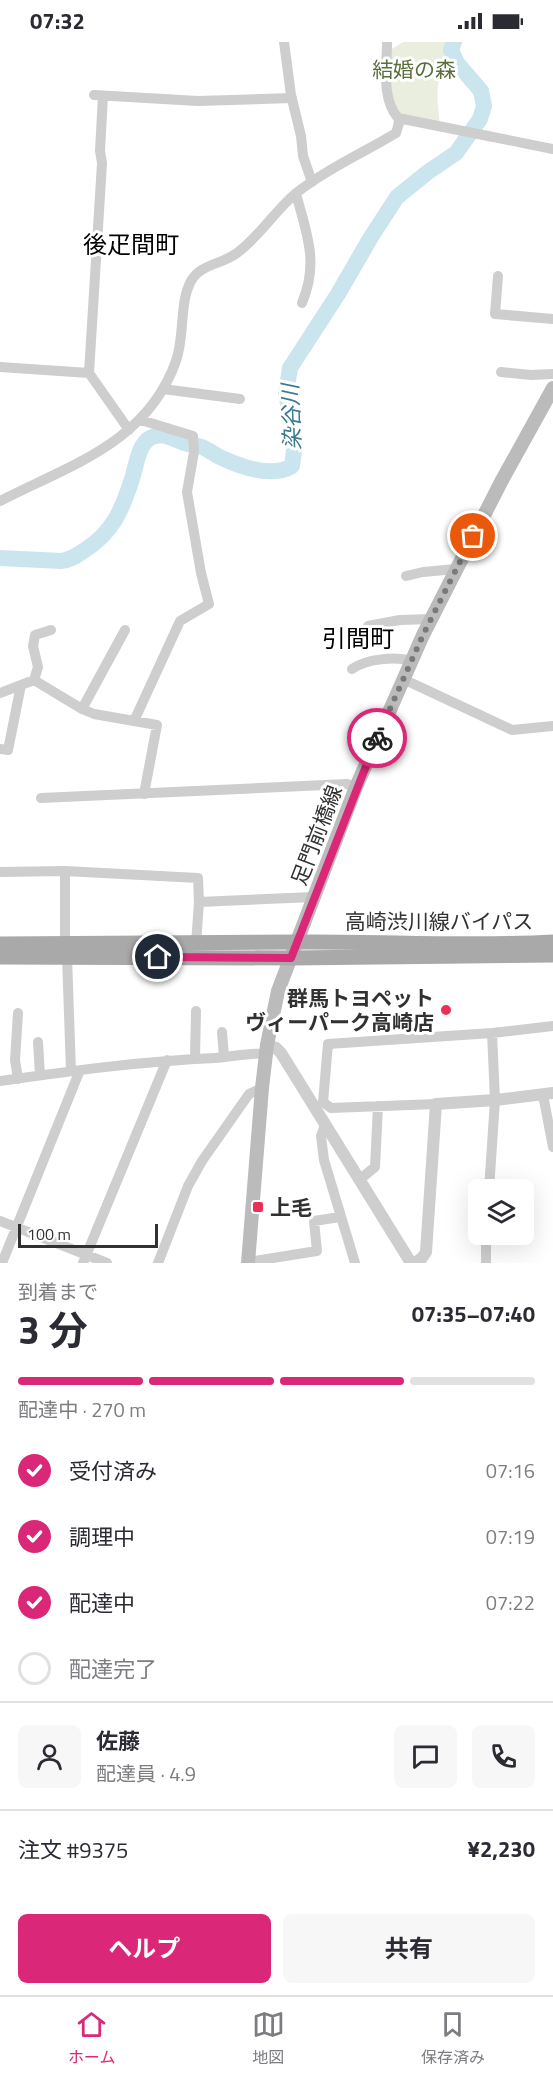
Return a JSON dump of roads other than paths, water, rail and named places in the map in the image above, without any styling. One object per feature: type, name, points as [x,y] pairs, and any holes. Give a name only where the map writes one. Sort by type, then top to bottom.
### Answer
[{"type":"main road","name":"足門前橋線","points":[[248,1262],[266,1049],[278,991],[356,787],[403,679],[456,569],[553,388]]},
{"type":"main road","name":"高崎渋川線バイパス","points":[[0,957],[196,944],[553,942]]},
{"type":"main road","name":"高崎渋川線バイパス","points":[[0,944],[66,951],[291,958],[553,955]]},
{"type":"street","points":[[284,42],[292,98],[302,136],[303,156],[312,182]]},
{"type":"street","points":[[0,501],[84,461],[141,420],[164,389],[182,347],[185,297],[190,282],[196,274],[235,255],[244,248],[296,194],[312,182],[396,133],[398,118],[391,109],[387,95],[387,42]]},
{"type":"street","points":[[129,430],[89,373],[102,163],[98,95],[198,101],[292,98]]},
{"type":"street","points":[[398,118],[553,149]]},
{"type":"street","points":[[296,194],[307,232],[311,273],[310,285],[302,303]]},
{"type":"street","points":[[498,276],[495,314],[553,319]]},
{"type":"street","points":[[0,367],[89,373]]},
{"type":"street","points":[[501,372],[531,375],[553,374]]},
{"type":"street","points":[[164,389],[240,399]]},
{"type":"street","points":[[134,721],[180,621],[209,604],[201,573],[187,492],[194,452],[193,436],[141,420]]},
{"type":"street","points":[[406,576],[456,569]]},
{"type":"street","points":[[368,626],[400,620],[432,619]]},
{"type":"street","points":[[34,680],[38,667],[32,640],[35,635],[51,630]]},
{"type":"street","points":[[82,709],[124,630]]},
{"type":"street","points":[[351,669],[359,664],[401,658],[412,661]]},
{"type":"street","points":[[403,679],[512,730],[553,726]]},
{"type":"street","points":[[34,680],[94,714],[157,725],[144,794]]},
{"type":"street","points":[[0,693],[34,680]]},
{"type":"street","points":[[0,749],[8,750],[21,685]]},
{"type":"street","points":[[41,798],[347,784],[356,787]]},
{"type":"street","points":[[0,872],[65,871],[198,878],[196,944]]},
{"type":"street","points":[[2,1263],[75,1071],[66,951],[65,871]]},
{"type":"street","points":[[199,902],[314,897]]},
{"type":"street","points":[[195,1059],[196,1011]]},
{"type":"street","points":[[18,1013],[15,1060],[18,1079]]},
{"type":"street","points":[[553,1026],[492,1033],[328,1044],[323,1102],[331,1108],[436,1104],[548,1094],[553,1147]]},
{"type":"street","points":[[222,1032],[224,1058]]},
{"type":"street","points":[[490,1179],[495,1100],[492,1033]]},
{"type":"street","points":[[38,1042],[40,1075]]},
{"type":"street","points":[[0,1081],[167,1060],[224,1058],[276,1048],[413,1263],[426,1252],[436,1104]]},
{"type":"street","points":[[85,1259],[167,1060]]},
{"type":"street","points":[[158,1263],[182,1198],[196,1172],[249,1094],[262,1088]]},
{"type":"street","points":[[358,1180],[375,1167],[378,1106]]},
{"type":"street","points":[[325,1125],[321,1136],[322,1152],[340,1217],[356,1263]]},
{"type":"street","points":[[248,1262],[317,1251],[314,1221],[340,1217]]},
{"type":"street","points":[[0,1221],[85,1259],[107,1263]]},
{"type":"street","points":[[486,1245],[486,1263]]},
{"type":"waterway","name":"染谷川","points":[[0,558],[61,561],[77,555],[95,543],[110,528],[120,510],[140,451],[146,441],[154,436],[167,436],[202,447],[219,457],[247,468],[276,471],[292,466],[295,443],[286,393],[290,368],[397,197],[456,153],[480,119],[484,106],[481,91],[457,63],[451,50],[454,42]]},
{"type":"place","name":"群馬トヨペット ヴィーパーク高崎店","points":[[446,1010]]},
{"type":"place","name":"上毛","points":[[258,1207]]},
{"type":"district","name":"後疋間町","points":[[131,244]]},
{"type":"district","name":"引間町","points":[[358,638]]},
{"type":"park label","name":"結婚の森","points":[[414,69]]}]
